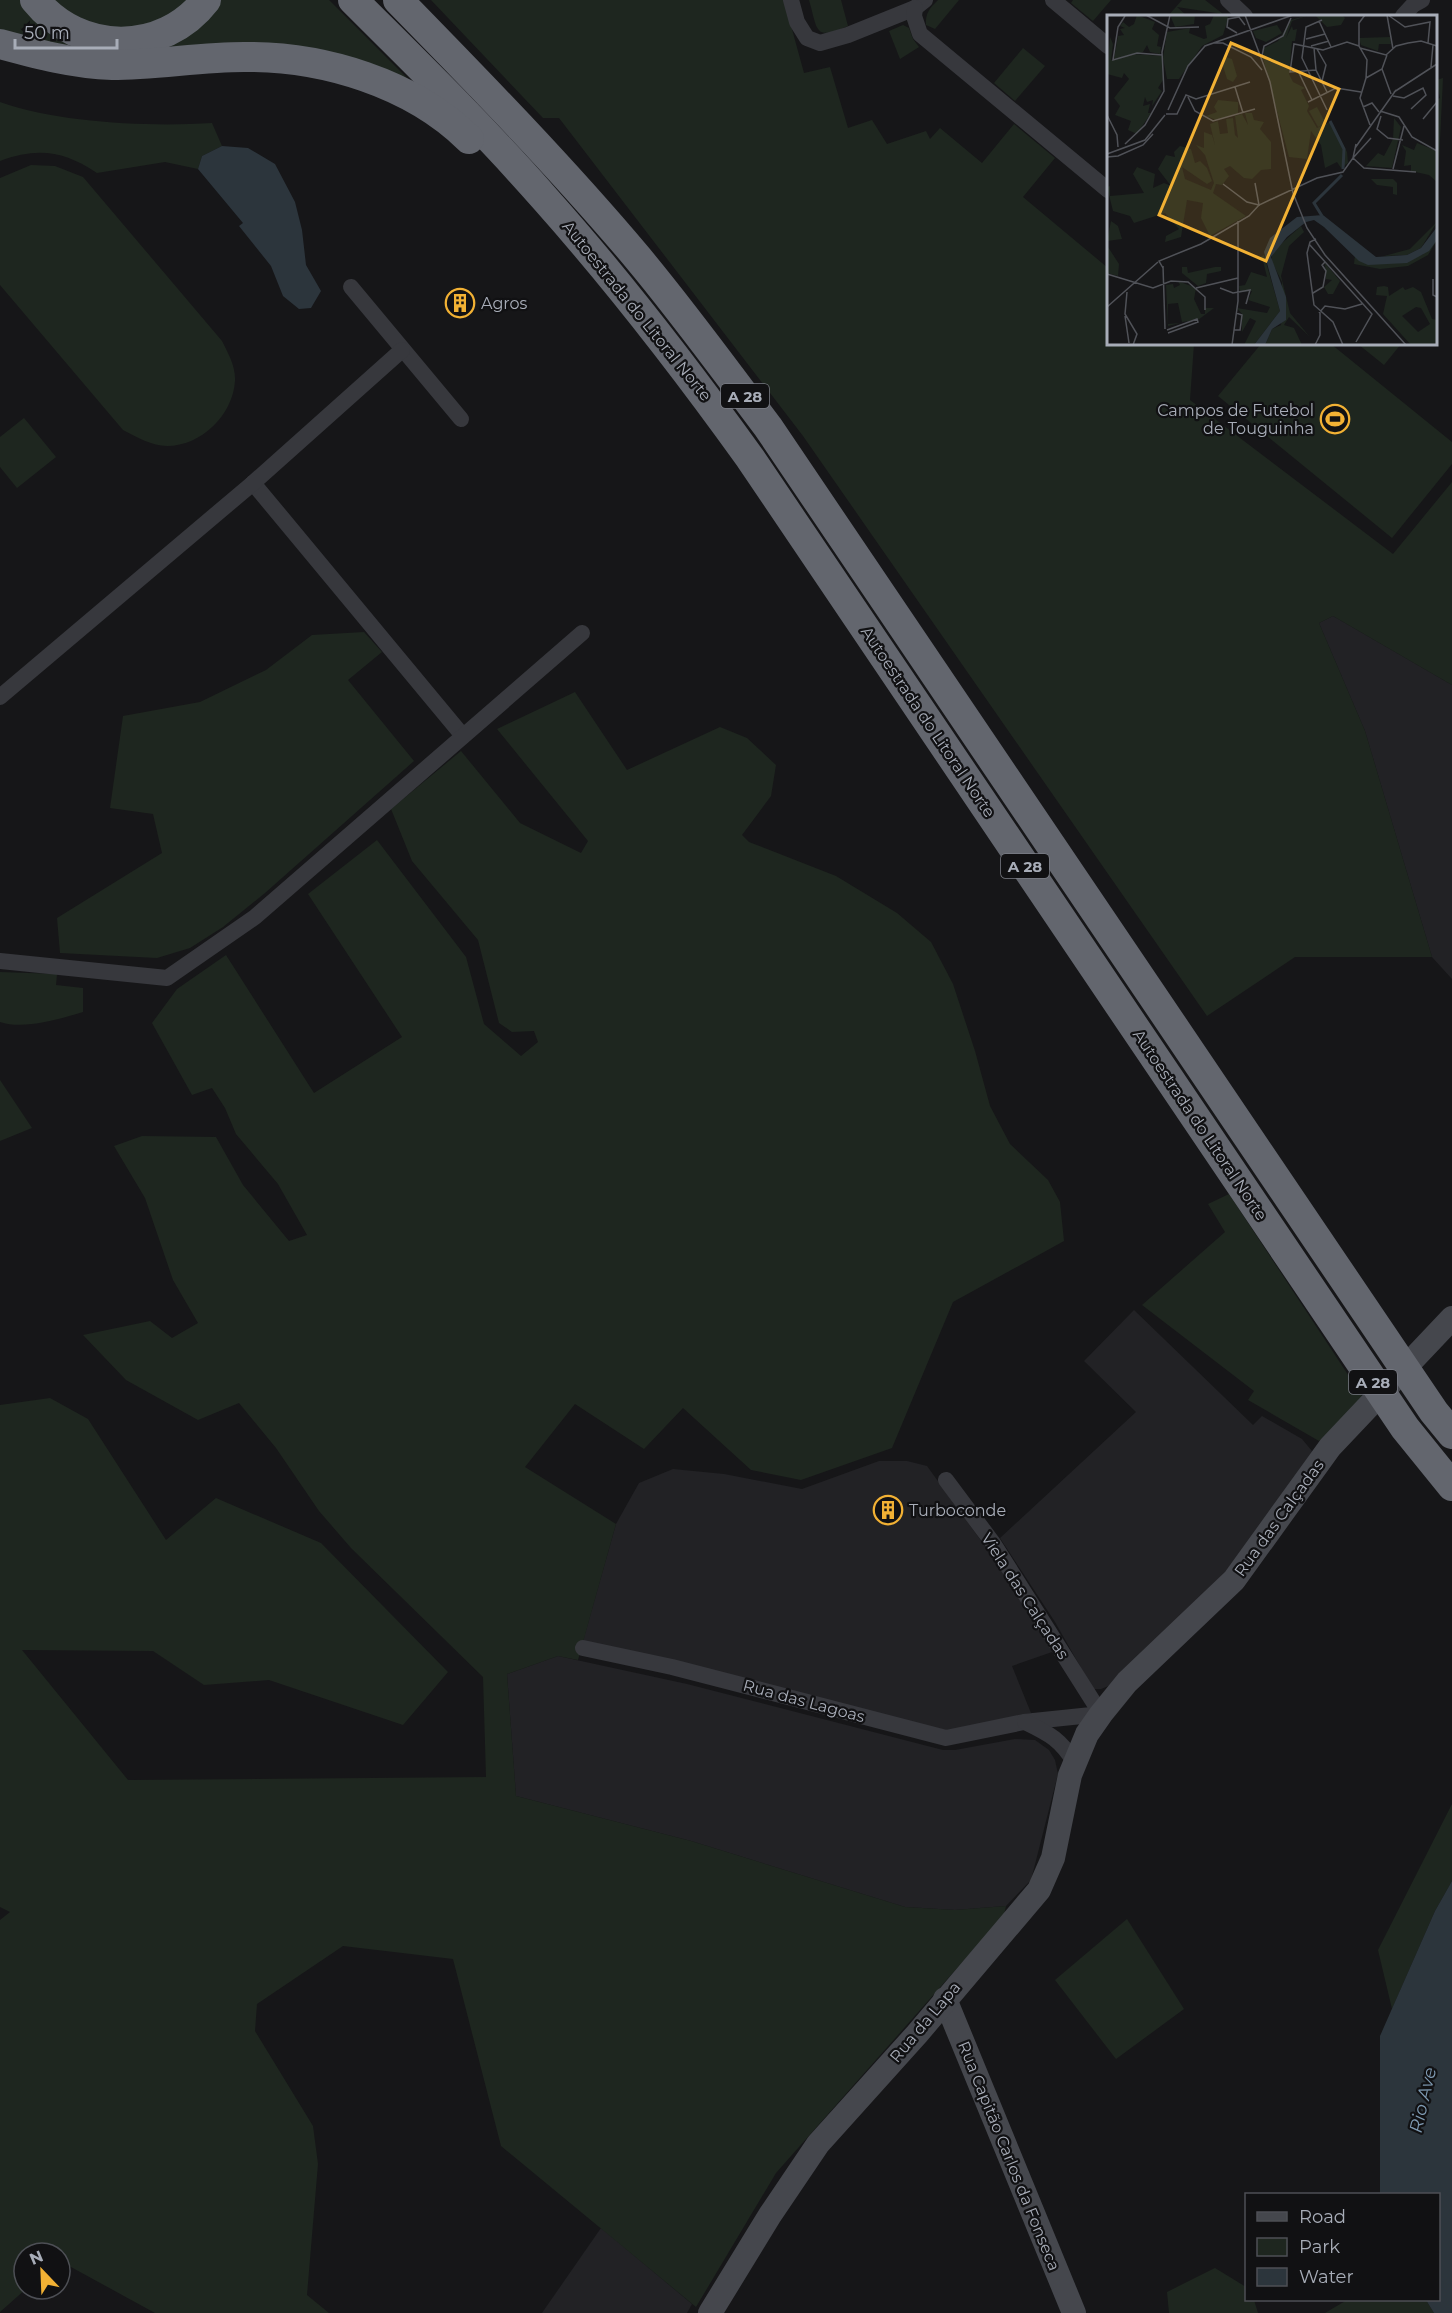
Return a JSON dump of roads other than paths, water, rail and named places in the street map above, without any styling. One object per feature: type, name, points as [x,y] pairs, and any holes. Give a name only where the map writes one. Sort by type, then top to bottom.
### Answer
[{"type":"highway","points":[[35,0],[60,24],[81,36],[104,42],[123,43],[143,41],[165,33],[185,22],[206,0]]},
{"type":"highway","name":"Autoestrada do Litoral Norte","points":[[352,0],[474,121],[546,199],[637,307],[750,458],[1405,1428],[1452,1486]]},
{"type":"highway","name":"Autoestrada do Litoral Norte","points":[[398,0],[488,92],[637,257],[768,427],[1434,1412],[1452,1434]]},
{"type":"highway","points":[[418,0],[488,92]]},
{"type":"highway","points":[[0,44],[72,62],[111,65],[244,57],[286,59],[328,66],[368,78],[403,94],[453,123],[532,201],[546,199]]},
{"type":"main road","name":"Rua das Calçadas","points":[[1101,1714],[1127,1682],[1234,1580],[1330,1447],[1452,1318]]},
{"type":"main road","name":"Rua da Lapa","points":[[710,2313],[770,2215],[818,2145],[917,2034],[1039,1890],[1053,1858],[1070,1774],[1087,1734],[1101,1714]]},
{"type":"main road","name":"Rua Capitão Carlos da Fonseca","points":[[945,1999],[1074,2313]]},
{"type":"street","points":[[791,0],[797,22],[807,38],[820,43],[848,35],[920,4]]},
{"type":"street","points":[[1053,0],[1107,45]]},
{"type":"street","points":[[1228,0],[1244,15]]},
{"type":"street","points":[[1404,15],[1413,5],[1422,0]]},
{"type":"street","points":[[920,4],[914,16],[920,34],[1107,189]]},
{"type":"street","points":[[351,287],[461,419]]},
{"type":"street","points":[[0,697],[253,483],[402,350]]},
{"type":"street","points":[[253,483],[463,736]]},
{"type":"street","points":[[0,961],[166,978],[255,917],[582,633]]},
{"type":"street","name":"Viela das Calçadas","points":[[945,1480],[993,1543],[1101,1714]]},
{"type":"street","name":"Rua das Lagoas","points":[[583,1648],[672,1667],[946,1738],[1024,1722],[1101,1714]]},
{"type":"street","points":[[1024,1722],[1045,1732],[1064,1746],[1075,1763]]},
{"type":"water","points":[[222,146],[248,148],[275,164],[295,202],[302,230],[306,265],[321,291],[311,308],[299,309],[283,296],[271,266],[239,226],[243,223],[198,169],[202,156]]},
{"type":"water","name":"Rio Ave","points":[[1452,1881],[1452,2313],[1434,2313],[1427,2301],[1440,2301],[1440,2193],[1380,2193],[1380,2036],[1435,1911]]},
{"type":"place","name":"Agros","points":[[460,303]]},
{"type":"place","name":"Campos de Futebol de Touguinha","points":[[1335,419]]},
{"type":"place","name":"Turboconde","points":[[888,1510]]}]
